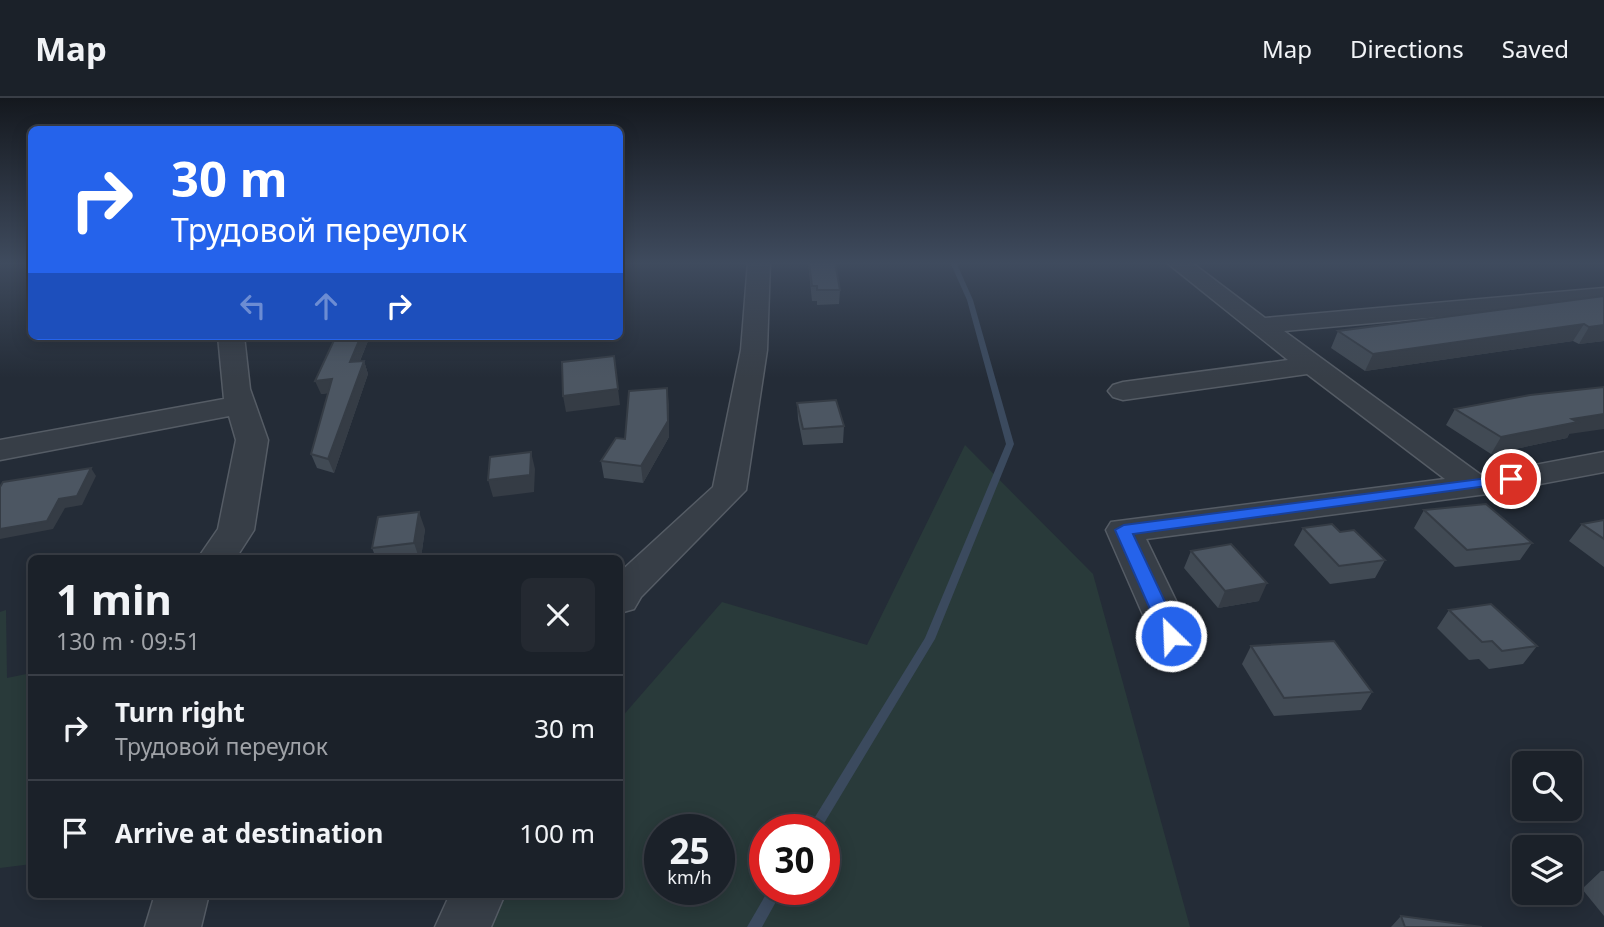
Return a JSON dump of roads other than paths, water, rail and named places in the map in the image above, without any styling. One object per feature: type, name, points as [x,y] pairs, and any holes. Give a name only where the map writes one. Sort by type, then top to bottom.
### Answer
[{"type":"street","points":[[623,592],[729,489],[754,350],[756,301]]},
{"type":"street","points":[[1226,301],[1474,485]]},
{"type":"street","points":[[1259,327],[1543,301]]},
{"type":"street","points":[[227,544],[252,440],[236,389],[231,340]]},
{"type":"street","points":[[1123,391],[1312,365]]},
{"type":"street","points":[[0,450],[241,405]]},
{"type":"street","points":[[1171,636],[1124,530],[1474,485],[1604,462]]},
{"type":"street","points":[[173,927],[181,898]]},
{"type":"street","points":[[463,927],[476,898]]},
{"type":"waterway","points":[[823,814],[930,639],[1010,444],[970,301]]},
{"type":"waterway","points":[[754,927],[767,905]]}]
